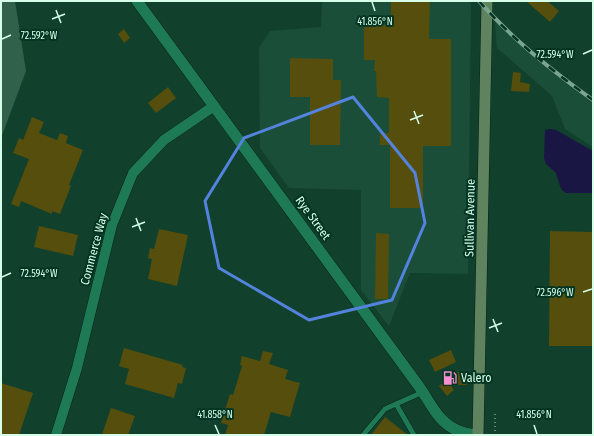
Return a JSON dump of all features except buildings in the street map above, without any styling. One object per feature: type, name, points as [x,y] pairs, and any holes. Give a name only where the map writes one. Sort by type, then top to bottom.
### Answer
[{"type":"main road","name":"Sullivan Avenue","points":[[478,435],[487,1]]},
{"type":"street","name":"Rye Street","points":[[137,1],[423,392],[438,415],[448,426],[460,432],[478,435]]},
{"type":"street","name":"Commerce Way","points":[[56,435],[77,368],[112,224],[133,173],[164,140],[214,106]]},
{"type":"lane","points":[[363,435],[385,409],[423,392]]},
{"type":"lane","points":[[396,404],[414,435]]},
{"type":"path","points":[[495,411],[495,435]]},
{"type":"highlighted area","points":[[353,97],[415,173],[425,223],[392,300],[309,320],[219,268],[205,201],[244,138]]},
{"type":"shaded area","points":[[1,1],[15,1],[26,71],[1,138]]},
{"type":"shaded area","points":[[322,1],[469,1],[471,4],[468,274],[410,273],[389,326],[361,290],[361,190],[289,188],[260,148],[259,48],[270,31],[321,27]]},
{"type":"shaded area","points":[[495,22],[593,103],[593,147],[565,129],[552,96],[497,48]]},
{"type":"shaded area","points":[[545,130],[556,130],[593,151],[593,193],[566,193],[562,190],[556,173],[546,164],[544,158]]},
{"type":"railway","points":[[479,1],[533,54],[593,100]]},
{"type":"place","name":"Valero","points":[[450,378]]}]
